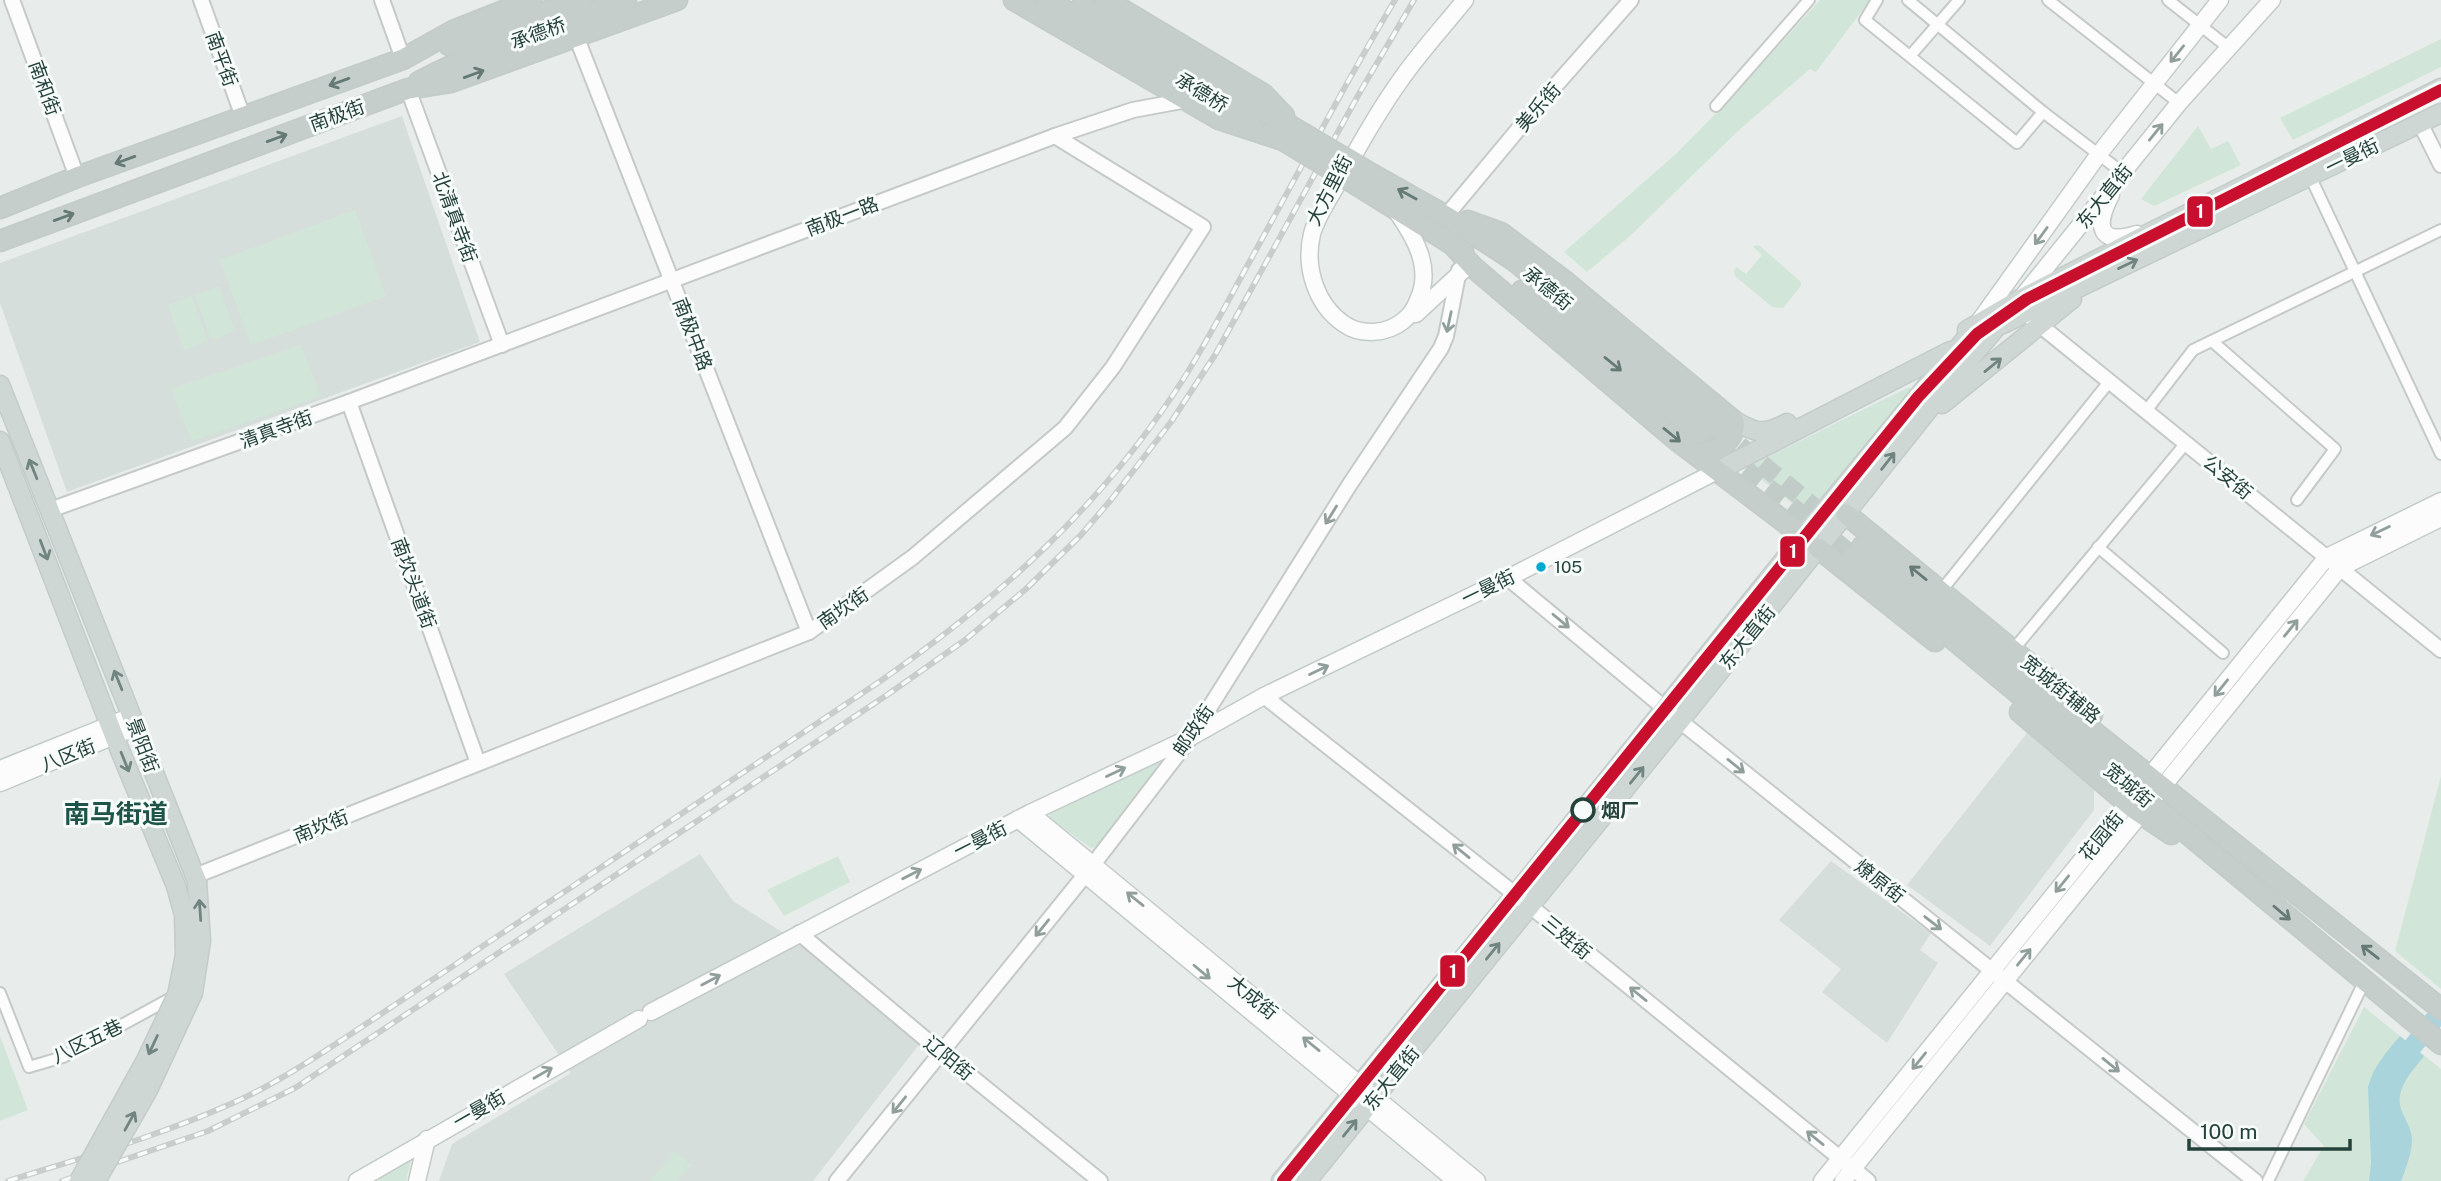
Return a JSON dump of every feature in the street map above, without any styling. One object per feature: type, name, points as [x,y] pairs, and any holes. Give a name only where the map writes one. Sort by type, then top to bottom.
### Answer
[{"type":"highway","name":"南极街","points":[[0,208],[77,177],[403,58],[453,32],[531,0]]},
{"type":"highway","name":"承德桥","points":[[488,42],[580,0]]},
{"type":"highway","name":"承德桥","points":[[488,42],[626,0]]},
{"type":"highway","name":"南极街","points":[[0,241],[408,89],[451,82],[677,0]]},
{"type":"highway","points":[[1014,0],[1238,127],[1287,133],[1276,105],[1264,94],[1158,31],[1128,5],[1106,0]]},
{"type":"highway","name":"承德桥","points":[[1047,0],[1287,133]]},
{"type":"highway","name":"承德桥","points":[[1072,0],[1361,178]]},
{"type":"highway","points":[[403,58],[488,42]]},
{"type":"highway","points":[[408,89],[488,42]]},
{"type":"highway","name":"承德街","points":[[1361,178],[1446,216],[1515,261],[1710,432]]},
{"type":"highway","name":"承德街","points":[[1361,178],[1394,207],[1514,285],[1710,432]]},
{"type":"highway","points":[[1447,241],[1464,269],[1674,438],[1710,432],[1719,470],[1977,675],[2149,790]]},
{"type":"highway","name":"宽城街辅路","points":[[1846,514],[2014,650],[2149,790]]},
{"type":"highway","name":"宽城街","points":[[1857,551],[2149,790],[2251,887],[2441,1044]]},
{"type":"highway","name":"宽城街","points":[[2149,790],[2268,871],[2441,1009]]},
{"type":"main road","name":"大方里街","points":[[1458,0],[1420,47],[1363,127],[1315,214],[1304,255],[1309,285],[1323,313],[1343,332],[1360,337],[1382,336],[1404,326],[1464,269]]},
{"type":"main road","name":"大方里街","points":[[1394,207],[1412,234],[1421,259],[1424,276],[1420,296],[1413,311],[1393,328],[1377,332],[1350,328],[1326,308],[1315,287],[1309,256],[1311,239],[1318,220],[1369,127],[1403,77],[1465,0]]},
{"type":"main road","name":"东大直街","points":[[1307,1181],[1680,721],[1810,542],[1956,348],[1977,325],[2099,155],[2220,0]]},
{"type":"main road","name":"东大直街","points":[[1281,1181],[1665,709],[1810,542],[1846,514],[2000,325],[2029,313],[2123,173],[2179,103],[2273,0]]},
{"type":"main road","name":"一曼街","points":[[2029,313],[2153,231],[2441,88]]},
{"type":"main road","name":"一曼街","points":[[1710,432],[1774,430],[1977,325],[2029,313],[2441,113]]},
{"type":"main road","points":[[2123,173],[2104,210],[2105,232],[2112,239],[2118,239],[2153,231]]},
{"type":"main road","points":[[1919,422],[2029,313]]},
{"type":"main road","name":"一曼街","points":[[357,1181],[645,1015],[799,933],[1024,816],[1191,737],[1264,696],[1508,578],[2000,325]]},
{"type":"main road","name":"景阳街","points":[[0,385],[196,878],[201,941],[193,993],[148,1090],[96,1181]]},
{"type":"main road","name":"景阳街","points":[[0,441],[112,730],[176,886],[184,915],[185,955],[177,995],[146,1060],[79,1181]]},
{"type":"main road","name":"花园街","points":[[1822,1181],[1845,1169],[2149,790],[2327,557],[2441,502]]},
{"type":"main road","name":"花园街","points":[[2149,790],[2340,568],[2441,518]]},
{"type":"main road","name":"八区街","points":[[0,769],[134,721]]},
{"type":"main road","name":"八区街","points":[[0,783],[112,730]]},
{"type":"main road","name":"大成街","points":[[1024,816],[1371,1102],[1477,1181]]},
{"type":"main road","name":"大成街","points":[[1371,1102],[1456,1181]]},
{"type":"main road","points":[[410,1181],[423,1141]]},
{"type":"main road","points":[[417,1181],[423,1141]]},
{"type":"street","name":"南和街","points":[[12,0],[77,177]]},
{"type":"street","name":"南平街","points":[[201,0],[243,117]]},
{"type":"street","points":[[382,0],[403,58]]},
{"type":"street","name":"美乐街","points":[[1446,216],[1631,0]]},
{"type":"street","points":[[1716,106],[1810,0]]},
{"type":"street","points":[[1877,0],[1865,20],[2017,143],[2043,111]]},
{"type":"street","points":[[1908,0],[2123,173]]},
{"type":"street","points":[[1910,56],[1959,0]]},
{"type":"street","points":[[2048,0],[2179,103]]},
{"type":"street","points":[[2168,0],[2229,48]]},
{"type":"street","name":"南极中路","points":[[576,36],[809,632]]},
{"type":"street","name":"北清真寺街","points":[[408,89],[502,345]]},
{"type":"street","name":"南极一路","points":[[502,345],[1055,136],[1133,110],[1187,100]]},
{"type":"street","points":[[2420,123],[2441,165]]},
{"type":"street","name":"南坎街","points":[[196,878],[809,632],[914,557],[1065,428],[1113,367],[1203,227],[1055,136]]},
{"type":"street","points":[[2310,176],[2441,454]]},
{"type":"street","points":[[2146,411],[2193,350],[2441,230]]},
{"type":"street","name":"邮政街","points":[[837,1181],[1089,870],[1191,737],[1350,484],[1441,348],[1464,269]]},
{"type":"street","name":"公安街","points":[[2029,313],[2109,382],[2441,650]]},
{"type":"street","points":[[2212,341],[2335,449],[2297,500]]},
{"type":"street","name":"清真寺街","points":[[50,510],[502,345]]},
{"type":"street","points":[[1941,591],[2109,382]]},
{"type":"street","name":"南坎头道街","points":[[349,402],[478,763]]},
{"type":"street","points":[[2014,650],[2186,443]]},
{"type":"street","points":[[2098,547],[2223,653]]},
{"type":"street","name":"燎原街","points":[[1508,578],[1665,709],[2255,1181]]},
{"type":"street","name":"三姓街","points":[[1264,696],[1530,906],[1845,1169],[1868,1181]]},
{"type":"street","name":"辽阳街","points":[[799,933],[1100,1181]]},
{"type":"street","points":[[2268,1181],[2364,982]]},
{"type":"street","name":"八区五巷","points":[[0,993],[29,1067],[63,1057],[177,995]]},
{"type":"shaded area","points":[[402,116],[480,342],[67,492],[0,303],[0,263]]},
{"type":"shaded area","points":[[2027,733],[2094,790],[2094,810],[1990,946],[1907,885]]},
{"type":"shaded area","points":[[700,854],[733,901],[812,951],[921,1042],[813,1181],[439,1181],[452,1144],[571,1073],[504,974]]},
{"type":"shaded area","points":[[1831,861],[1931,933],[1920,950],[1938,963],[1887,1043],[1822,992],[1841,969],[1779,920]]},
{"type":"green space","points":[[1820,0],[1870,0],[1816,72],[1810,69],[1739,130],[1630,236],[1587,272],[1564,252],[1677,153],[1736,93]]},
{"type":"green space","points":[[2441,39],[2441,67],[2293,140],[2280,118]]},
{"type":"green space","points":[[2198,126],[2211,149],[2228,141],[2241,165],[2154,206],[2141,199]]},
{"type":"green space","points":[[355,210],[386,296],[251,345],[220,260]]},
{"type":"green space","points":[[1756,245],[1801,282],[1801,286],[1783,308],[1772,307],[1735,276],[1736,267],[1746,274],[1762,255],[1753,247]]},
{"type":"green space","points":[[219,286],[235,331],[211,340],[195,295]]},
{"type":"green space","points":[[192,296],[208,341],[184,350],[168,305]]},
{"type":"green space","points":[[301,345],[321,396],[192,441],[171,389]]},
{"type":"green space","points":[[1909,387],[1912,390],[1811,512],[1803,512],[1749,470],[1749,466]]},
{"type":"green space","points":[[1165,757],[1098,846],[1091,848],[1049,818],[1051,811]]},
{"type":"green space","points":[[2441,776],[2441,989],[2395,951]]},
{"type":"green space","points":[[838,856],[850,882],[784,916],[767,890]]},
{"type":"green space","points":[[2364,1007],[2441,1069],[2441,1181],[2303,1181],[2324,1146],[2304,1124]]},
{"type":"green space","points":[[0,1036],[28,1110],[0,1121]]},
{"type":"green space","points":[[675,1151],[691,1165],[677,1181],[650,1181]]},
{"type":"green space","points":[[406,1158],[411,1160],[406,1181],[378,1181],[379,1177]]},
{"type":"water","points":[[2400,1036],[2424,1056],[2401,1090],[2400,1106],[2411,1135],[2410,1155],[2401,1181],[2369,1181],[2371,1163],[2368,1087],[2385,1053]]},
{"type":"waterway","points":[[2397,1066],[2441,1011]]},
{"type":"tunnel","points":[[1717,427],[1834,524]]},
{"type":"tunnel","points":[[1700,433],[1853,556]]},
{"type":"railway","points":[[8,1181],[179,1125],[251,1095],[296,1069],[879,682],[924,650],[1008,582],[1047,546],[1120,467],[1184,378],[1395,0]]},
{"type":"railway","points":[[62,1181],[208,1131],[295,1088],[887,695],[965,640],[1026,589],[1081,535],[1171,422],[1215,355],[1360,92],[1414,0]]},
{"type":"transit line","name":"1","points":[[1283,1181],[1918,397],[1977,334],[2027,299],[2441,90]]},
{"type":"place","name":"105","points":[[1541,567]]},
{"type":"place","name":"烟厂","points":[[1583,810]]},
{"type":"district","name":"南马街道","points":[[116,813]]}]
